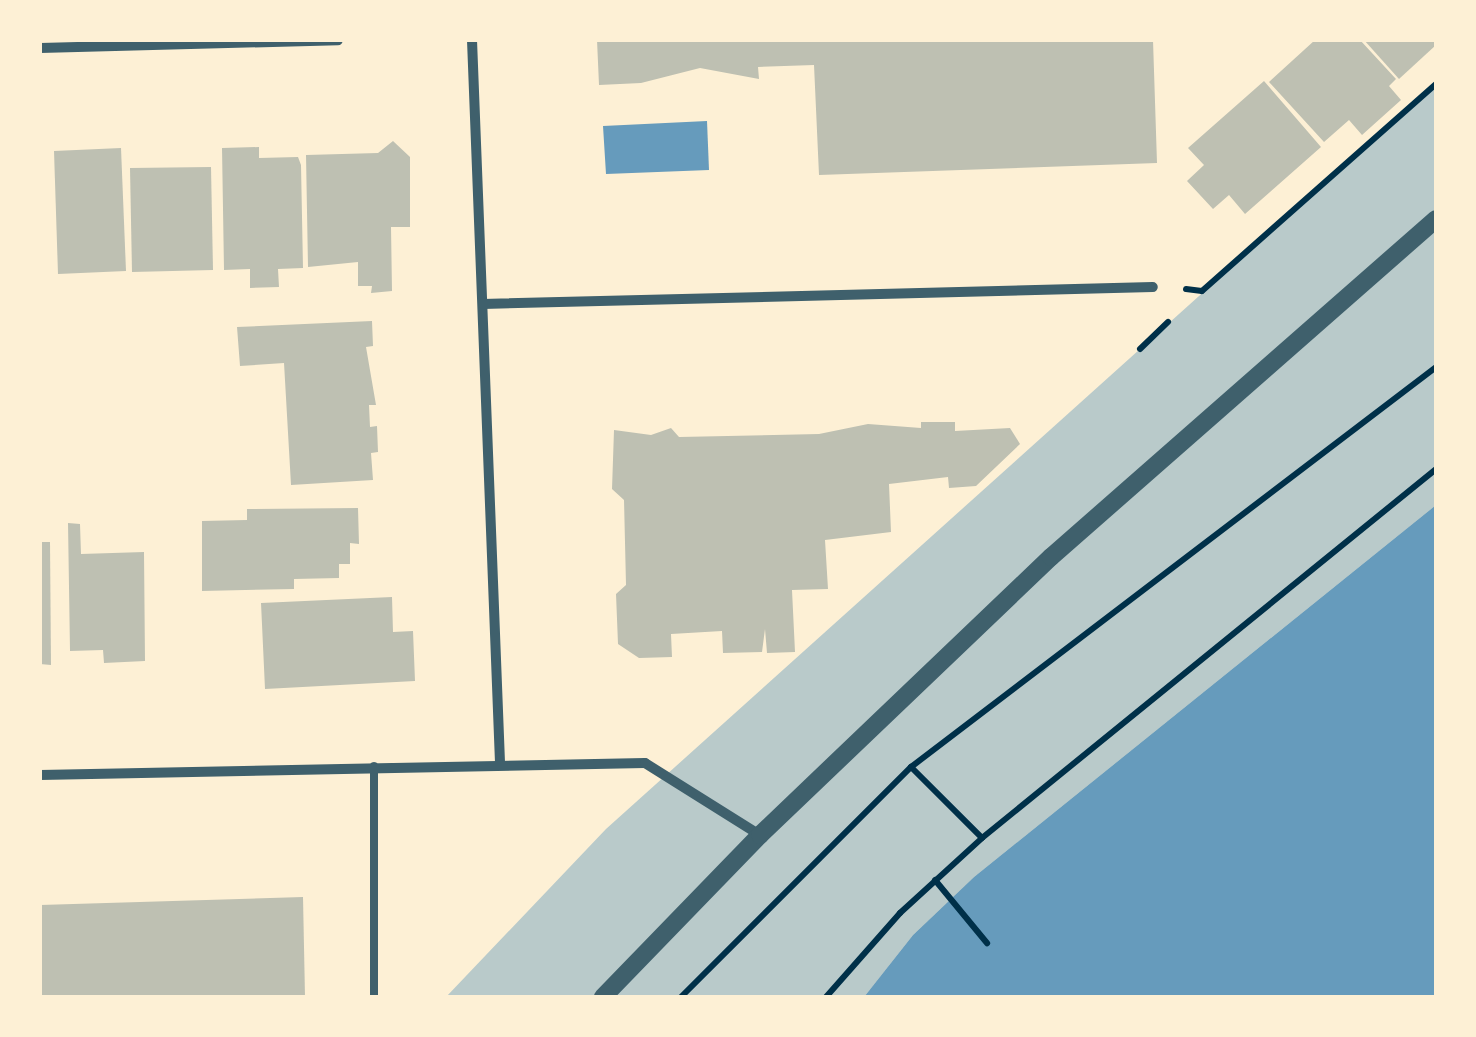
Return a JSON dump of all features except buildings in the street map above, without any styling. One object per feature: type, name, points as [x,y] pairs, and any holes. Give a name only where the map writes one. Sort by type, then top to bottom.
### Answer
[{"type":"street","points":[[40,48],[338,40]]},
{"type":"street","points":[[472,40],[500,762]]},
{"type":"street","points":[[603,997],[760,835],[1051,557],[1436,219]]},
{"type":"street","points":[[483,304],[1153,287]]},
{"type":"street","points":[[40,775],[500,762],[645,763],[760,835]]},
{"type":"lane","points":[[374,766],[374,997]]},
{"type":"path","points":[[1153,287],[1202,291],[1436,84]]},
{"type":"path","points":[[681,997],[912,767],[1436,366]]},
{"type":"path","points":[[826,997],[936,880],[982,838],[1436,470]]},
{"type":"path","points":[[912,767],[982,838]]},
{"type":"path","points":[[936,880],[987,944]]},
{"type":"shaded area","points":[[1436,83],[1436,505],[974,877],[913,935],[864,997],[446,997],[606,829]]},
{"type":"water","points":[[707,121],[709,170],[606,174],[603,126]]},
{"type":"water","points":[[1436,505],[1436,997],[864,997],[913,935],[974,877]]}]
